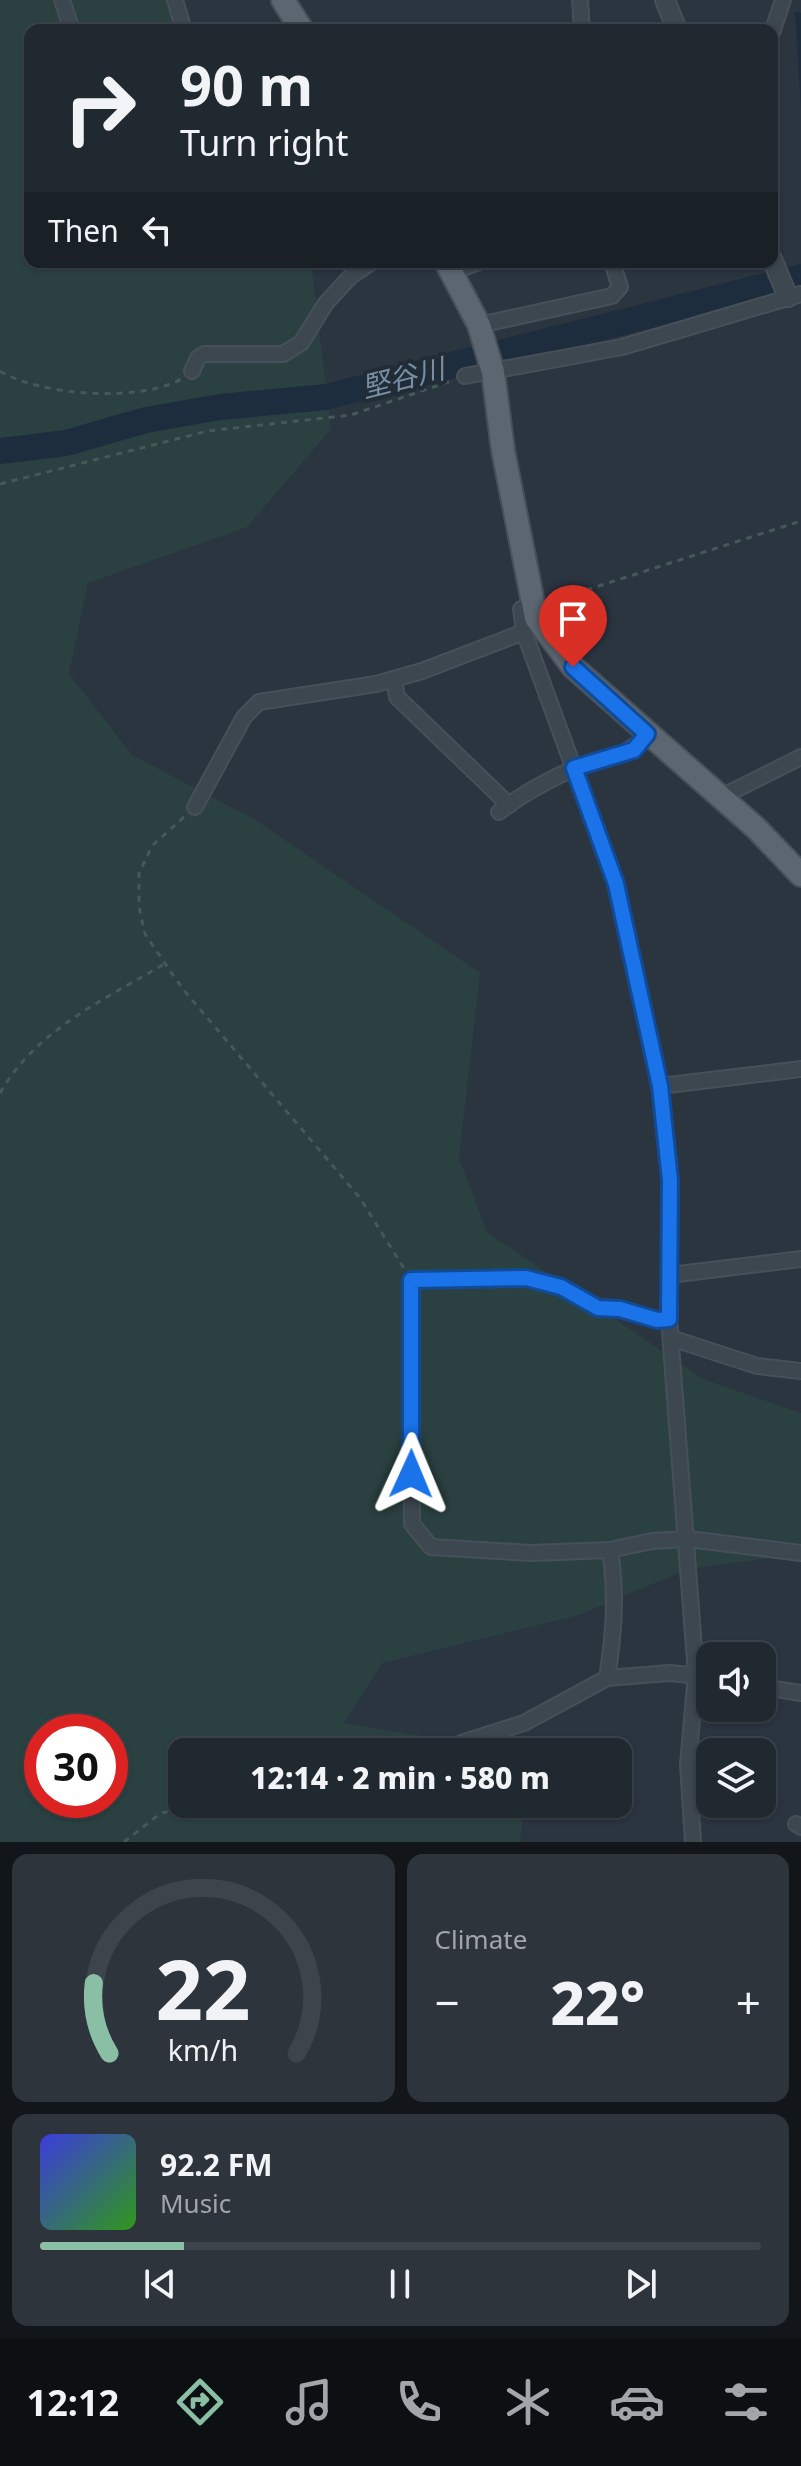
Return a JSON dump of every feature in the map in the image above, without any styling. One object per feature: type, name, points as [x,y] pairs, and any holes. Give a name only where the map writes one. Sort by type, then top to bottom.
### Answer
[{"type":"main road","points":[[283,0],[298,24]]},
{"type":"main road","points":[[450,268],[479,325],[493,372],[503,450],[533,607],[547,636],[573,667],[721,797],[801,875]]},
{"type":"street","points":[[62,0],[70,24]]},
{"type":"street","points":[[175,0],[182,24]]},
{"type":"street","points":[[580,0],[582,24]]},
{"type":"street","points":[[665,0],[675,24]]},
{"type":"street","points":[[775,24],[783,0]]},
{"type":"street","points":[[192,371],[198,358],[204,354],[283,354],[301,343],[326,303],[351,276],[363,268]]},
{"type":"street","points":[[479,325],[612,296],[620,287],[614,268]]},
{"type":"street","points":[[465,376],[622,347],[794,296],[777,268]]},
{"type":"street","points":[[533,607],[521,609],[524,632],[616,884],[660,1086],[670,1180],[669,1319],[699,1642]]},
{"type":"street","points":[[195,807],[244,717],[259,702],[394,679],[524,632]]},
{"type":"street","points":[[394,679],[397,697],[504,808],[524,792],[574,768],[634,750],[647,734]]},
{"type":"street","points":[[721,797],[801,757]]},
{"type":"street","points":[[660,1086],[801,1069]]},
{"type":"street","points":[[670,1275],[801,1259]]},
{"type":"street","points":[[669,1319],[657,1320],[620,1309],[598,1308],[561,1287],[526,1278],[411,1280],[412,1524],[431,1547],[531,1553],[610,1550],[652,1541],[688,1539],[801,1553]]},
{"type":"street","points":[[671,1338],[757,1366],[801,1371]]},
{"type":"street","points":[[607,1678],[615,1627],[615,1583],[610,1550]]},
{"type":"street","points":[[477,1738],[524,1723],[607,1678],[696,1676]]},
{"type":"street","points":[[776,1689],[801,1693]]},
{"type":"street","points":[[693,1842],[688,1764],[696,1717]]},
{"type":"path","points":[[0,371],[30,386],[93,393],[144,390],[179,381],[192,371]]},
{"type":"path","points":[[0,484],[208,431],[351,415],[465,376]]},
{"type":"path","points":[[533,607],[801,521]]},
{"type":"path","points":[[195,807],[150,848],[138,880],[145,934],[164,964],[360,1198],[411,1280]]},
{"type":"path","points":[[0,1093],[22,1062],[60,1025],[164,964]]},
{"type":"path","points":[[124,1842],[161,1813],[168,1812]]},
{"type":"green space","points":[[0,0],[166,0],[189,24],[24,24],[24,268],[312,268],[331,429],[247,527],[88,583],[69,674],[132,755],[254,819],[480,973],[459,1158],[487,1232],[703,1379],[801,1413],[801,1554],[688,1569],[579,1615],[382,1663],[344,1723],[433,1738],[168,1738],[168,1818],[523,1818],[520,1842],[0,1842]]},
{"type":"water","points":[[795,12],[801,13],[801,109]]},
{"type":"waterway","name":"堅谷川","points":[[0,451],[66,443],[146,420],[220,407],[326,397],[801,277]]},
{"type":"route","points":[[411,1474],[411,1280],[526,1278],[561,1287],[598,1308],[620,1309],[657,1320],[669,1319],[670,1180],[660,1086],[616,884],[574,768],[634,750],[647,734],[573,667]]}]
